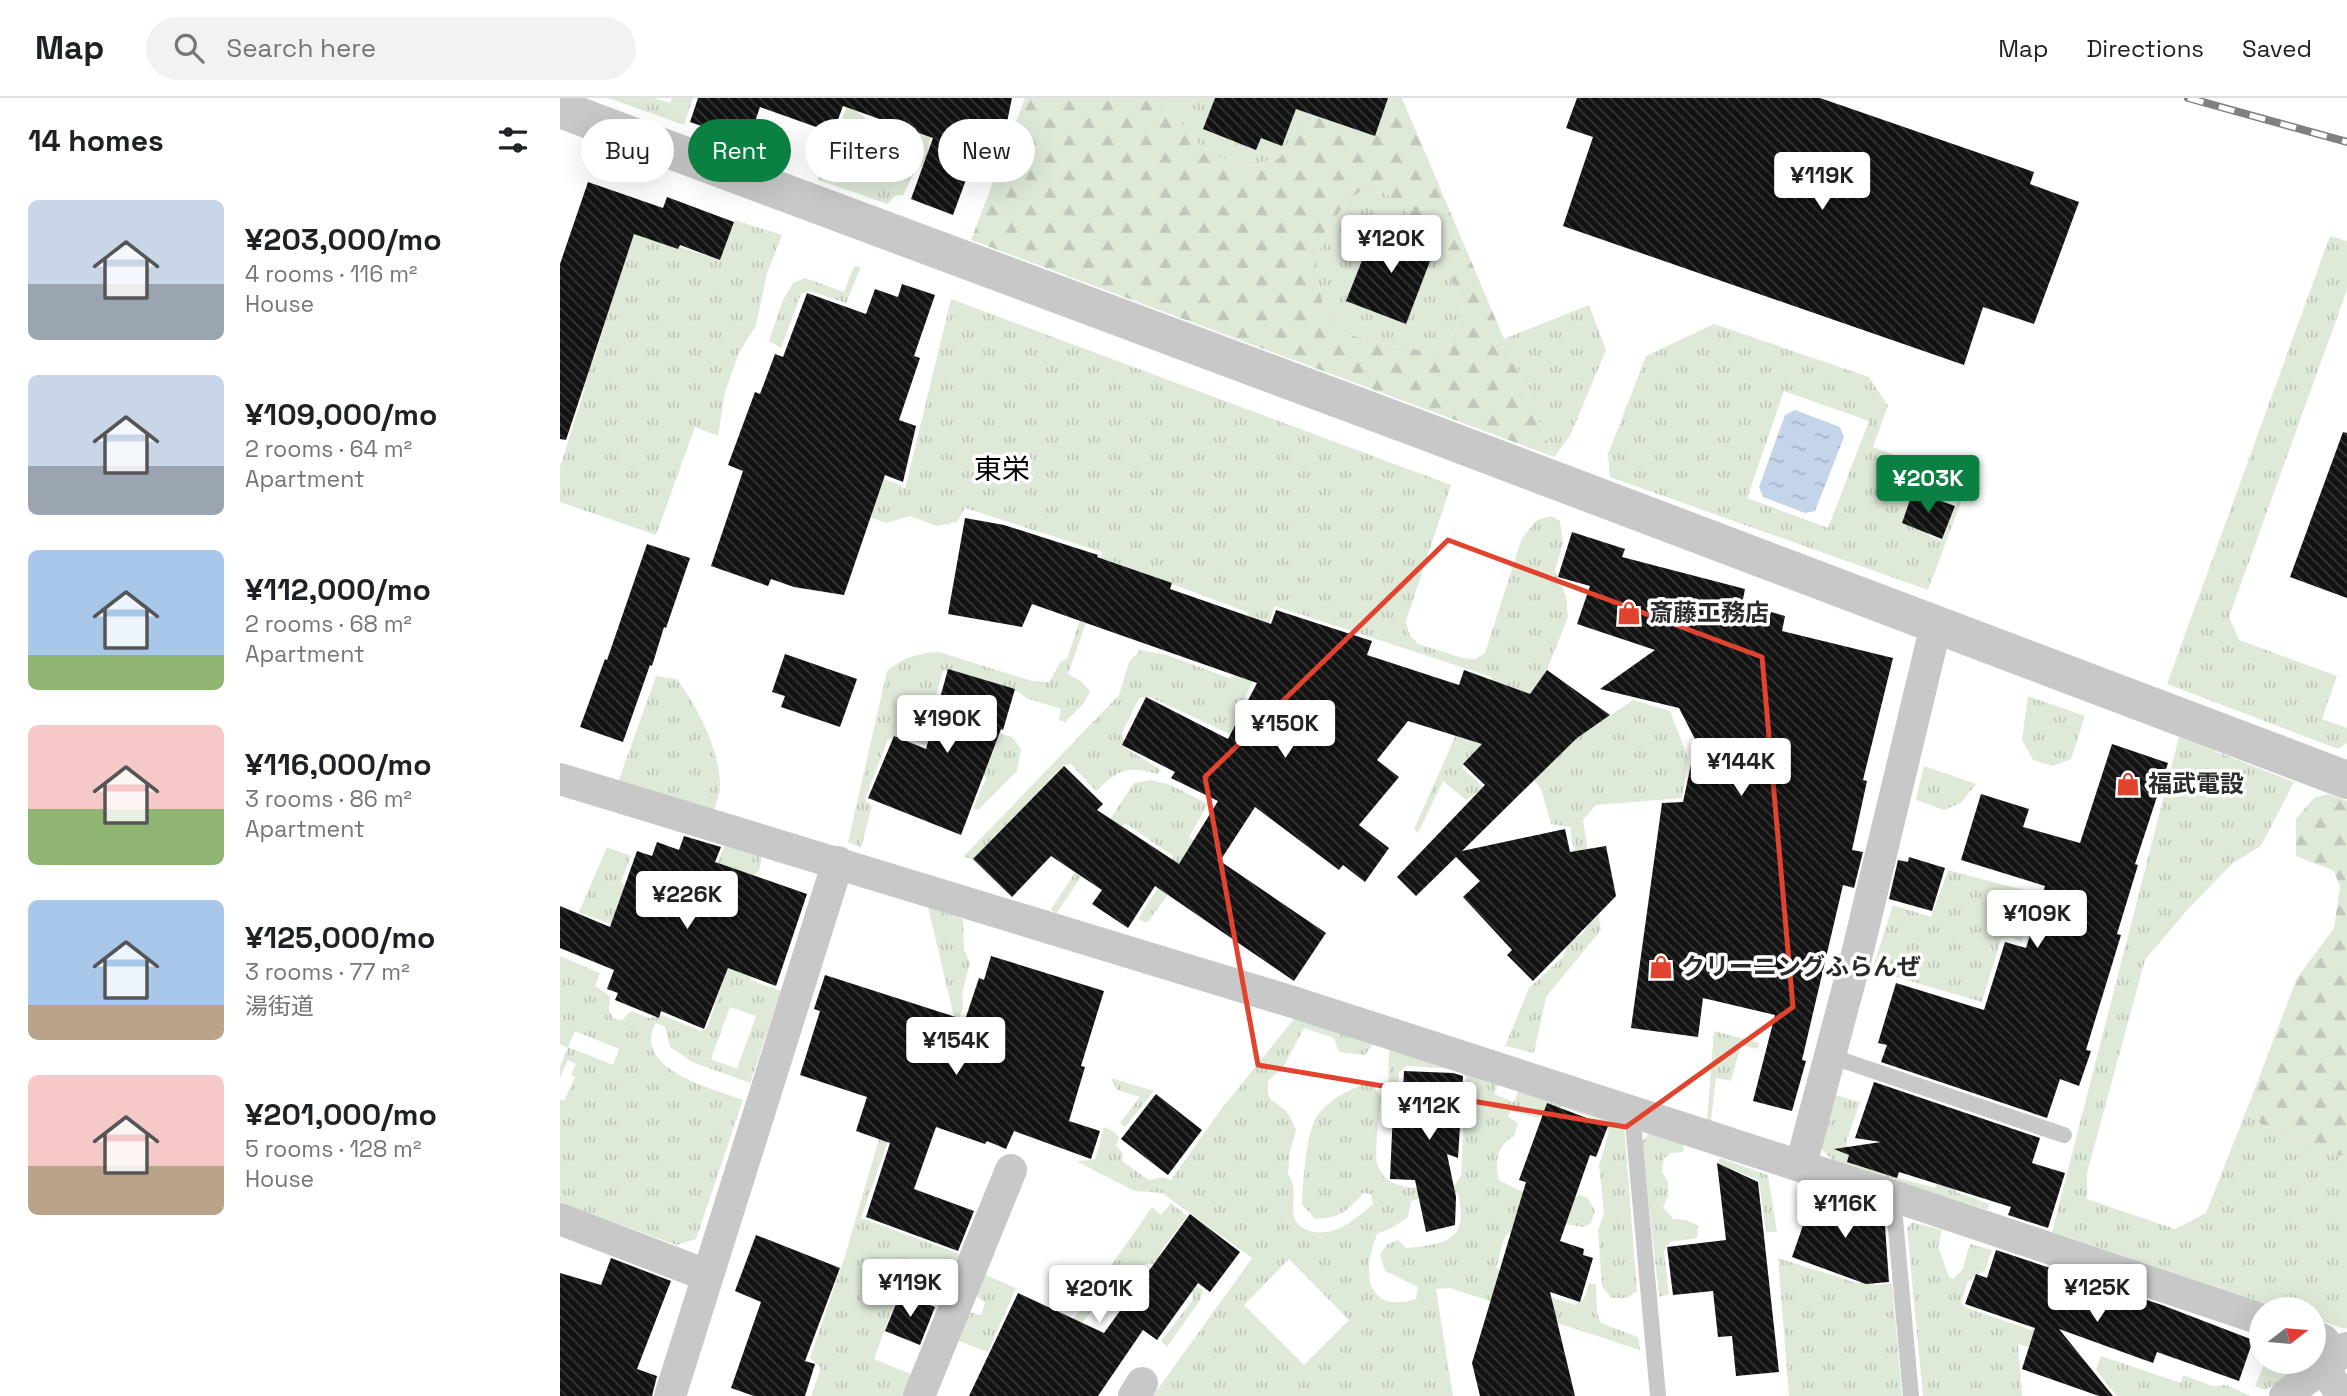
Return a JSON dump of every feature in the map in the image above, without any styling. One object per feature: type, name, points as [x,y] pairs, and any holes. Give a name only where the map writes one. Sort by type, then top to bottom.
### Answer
[{"type":"street","points":[[568,106],[2347,780]]},
{"type":"street","points":[[1801,1166],[1858,950],[1936,625]]},
{"type":"street","points":[[560,779],[1309,1007],[1893,1196],[2249,1315]]},
{"type":"street","points":[[670,1396],[838,862]]},
{"type":"street","points":[[919,1396],[1011,1170]]},
{"type":"street","points":[[560,1219],[706,1275]]},
{"type":"street","points":[[2286,1396],[2330,1352],[2343,1396]]},
{"type":"lane","points":[[1830,1056],[2064,1135]]},
{"type":"lane","points":[[1632,1111],[1658,1396]]},
{"type":"lane","points":[[1893,1196],[1912,1396]]},
{"type":"highlighted area","points":[[1448,540],[1762,657],[1793,1007],[1626,1127],[1258,1065],[1205,777]]},
{"type":"green space","points":[[608,98],[655,98],[670,103],[672,98],[693,98],[684,125],[674,119]]},
{"type":"green space","points":[[1025,98],[1164,98],[1168,109],[1208,154],[1248,166],[1280,158],[1306,109],[1306,98],[1402,98],[1554,457],[971,240],[993,182],[1035,182],[1035,119],[1017,119]],"holes":[[[1361,191],[1386,193],[1436,241],[1464,312],[1442,353],[1405,348],[1354,336],[1324,311],[1316,267],[1323,238],[1346,201]]]},
{"type":"green space","points":[[1164,98],[1215,98],[1203,129],[1256,150],[1261,138],[1282,146],[1277,106],[1306,109],[1280,158],[1248,166],[1208,154],[1168,109]]},
{"type":"green space","points":[[849,101],[858,104],[858,112],[866,119],[842,119]]},
{"type":"green space","points":[[934,111],[924,165],[924,119],[900,118]]},
{"type":"green space","points":[[824,182],[910,182],[903,195],[894,196],[888,204]]},
{"type":"green space","points":[[1361,191],[1386,193],[1436,241],[1464,312],[1442,353],[1405,348],[1354,336],[1324,311],[1316,267],[1323,238],[1346,201]],"holes":[[[1376,225],[1435,248],[1406,324],[1346,300]]]},
{"type":"green space","points":[[735,220],[782,235],[767,274],[756,325],[739,353],[725,392],[718,436],[695,427],[656,535],[560,502],[560,467],[585,388],[560,380],[560,347],[594,359],[634,231],[719,260]]},
{"type":"green space","points":[[2330,236],[2347,241],[2347,290],[2229,617],[2239,640],[2337,676],[2322,719],[2347,728],[2347,743],[2338,749],[2167,684]]},
{"type":"green space","points":[[854,266],[861,267],[846,303],[810,291],[801,294],[781,348],[769,341],[783,300],[793,283],[805,278],[844,292]]},
{"type":"green space","points":[[951,299],[1451,485],[1406,621],[1409,634],[1418,644],[1463,658],[1475,659],[1485,653],[1522,538],[1537,520],[1551,516],[1560,521],[1563,543],[1555,571],[1566,596],[1568,617],[1547,670],[1529,695],[1583,701],[1599,723],[1633,700],[1670,711],[1688,758],[1682,798],[1596,805],[1583,820],[1601,930],[1546,997],[1534,1053],[1505,1046],[1529,988],[1563,957],[1566,949],[1561,940],[1582,935],[1586,928],[1570,827],[1551,824],[1541,789],[1531,776],[1463,764],[1463,769],[1484,788],[1466,800],[1443,781],[1418,833],[1414,829],[1467,710],[1476,710],[1492,677],[1275,606],[1260,651],[1260,664],[1243,703],[1245,741],[1150,697],[1139,698],[1122,733],[1126,748],[1161,770],[1158,774],[1138,770],[1124,771],[1096,791],[1071,764],[1064,765],[973,859],[963,857],[1119,695],[1129,662],[1140,650],[1167,655],[1229,678],[1237,675],[1253,623],[1247,612],[1108,560],[1068,674],[1081,681],[1090,691],[1084,703],[1065,722],[1059,720],[1061,709],[1026,698],[1019,692],[943,670],[933,715],[1012,737],[1021,749],[1017,771],[978,810],[973,808],[986,779],[981,767],[904,737],[888,739],[865,799],[872,806],[861,848],[848,842],[887,671],[911,657],[939,652],[1032,681],[1049,682],[1061,661],[1067,659],[1102,552],[965,508],[957,522],[936,526],[910,516],[886,523],[820,499],[845,467],[899,484],[905,489]],"holes":[[[1539,711],[1571,744],[1542,772],[1510,739]]]},
{"type":"green space","points":[[1589,305],[1606,350],[1570,436],[1554,457],[1504,339]]},
{"type":"green space","points":[[1714,324],[1869,377],[1888,406],[1873,447],[1968,483],[1928,590],[1610,477],[1608,454],[1646,356]],"holes":[[[1784,391],[1869,421],[1828,528],[1747,498]],[[1882,480],[1898,485],[1894,497],[1878,491]],[[1944,493],[1959,498],[1941,541],[1928,535]]]},
{"type":"green space","points":[[656,676],[677,679],[706,729],[719,771],[720,788],[714,811],[618,782]]},
{"type":"green space","points":[[2028,696],[2085,716],[2071,759],[2053,766],[2033,760],[2022,740]]},
{"type":"green space","points":[[2179,737],[2294,782],[2261,846],[2233,863],[2187,910],[2145,960],[2087,1173],[2087,1199],[2175,1229],[2206,1213],[2252,1096],[2260,1124],[2334,1155],[2347,1156],[2347,1328],[2326,1323],[2326,1297],[2249,1298],[2052,1232]]},
{"type":"green space","points":[[1924,766],[1976,784],[1961,803],[1944,810],[1916,800]]},
{"type":"green space","points":[[1151,780],[1171,785],[1208,804],[1189,837],[1203,847],[1147,923],[1138,919],[1172,865],[1173,856],[1125,823],[1083,874],[1056,914],[1051,909],[1134,783]]},
{"type":"green space","points":[[2328,794],[2347,801],[2347,1156],[2334,1155],[2260,1124],[2252,1096],[2297,978],[2334,928],[2340,887],[2334,871],[2296,856],[2296,819],[2314,798]]},
{"type":"green space","points":[[726,842],[762,855],[759,871],[694,924]]},
{"type":"green space","points":[[607,847],[631,856],[621,882],[628,888],[615,926],[579,912]]},
{"type":"green space","points":[[1948,870],[2035,893],[2022,942],[2012,938],[2001,939],[1982,1002],[1872,970],[1893,905],[1931,917]]},
{"type":"green space","points":[[928,907],[963,919],[964,950],[970,963],[962,994],[963,1008],[956,1025]]},
{"type":"green space","points":[[560,956],[600,973],[595,986],[610,996],[609,1011],[614,1019],[622,1020],[631,1011],[649,1018],[662,1015],[701,1031],[707,1028],[731,959],[753,967],[750,980],[781,991],[750,1083],[692,1062],[670,1047],[665,1027],[656,1023],[651,1039],[655,1053],[664,1065],[696,1083],[743,1100],[696,1239],[676,1245],[560,1202],[560,1099],[564,1101],[575,1077],[571,1075],[576,1064],[568,1060],[560,1078],[560,1066],[568,1048],[560,1044]],"holes":[[[730,1007],[756,1016],[737,1069],[711,1059]],[[575,1031],[619,1049],[613,1065],[568,1047]]]},
{"type":"green space","points":[[1294,1019],[1374,1043],[1365,1055],[1339,1052],[1334,1038],[1304,1028],[1284,1066],[1268,1081],[1270,1099],[1286,1111],[1296,1130],[1288,1174],[1294,1189],[1294,1217],[1302,1228],[1319,1232],[1328,1232],[1344,1226],[1373,1204],[1371,1194],[1363,1193],[1342,1213],[1315,1219],[1302,1204],[1306,1156],[1315,1120],[1329,1103],[1363,1084],[1370,1082],[1381,1097],[1376,1158],[1382,1173],[1389,1180],[1409,1187],[1433,1188],[1454,1186],[1461,1176],[1466,1077],[1458,1069],[1407,1066],[1399,1072],[1397,1104],[1388,1106],[1389,1052],[1394,1046],[1500,1078],[1494,1094],[1514,1102],[1520,1086],[1624,1124],[1637,1291],[1627,1298],[1611,1298],[1602,1286],[1598,1230],[1604,1213],[1599,1165],[1609,1132],[1603,1121],[1561,1107],[1539,1118],[1511,1111],[1508,1117],[1518,1123],[1514,1136],[1498,1155],[1499,1180],[1539,1198],[1560,1201],[1580,1195],[1588,1198],[1595,1211],[1591,1223],[1584,1227],[1533,1224],[1514,1230],[1505,1238],[1496,1267],[1523,1285],[1575,1305],[1584,1299],[1589,1283],[1596,1284],[1597,1313],[1601,1323],[1638,1337],[1640,1350],[1450,1288],[1436,1289],[1453,1396],[1153,1396],[1252,1258],[1162,1193],[1134,1191],[1076,1161],[1095,1160],[1104,1127],[1119,1137],[1116,1146],[1123,1153],[1122,1161],[1149,1180],[1163,1177],[1171,1180],[1220,1111]],"holes":[[[1438,1193],[1458,1193],[1461,1209],[1457,1230],[1452,1237],[1433,1244],[1406,1248],[1398,1240],[1388,1244],[1380,1254],[1385,1271],[1418,1287],[1416,1299],[1397,1302],[1382,1298],[1372,1287],[1369,1267],[1377,1234],[1408,1217],[1411,1201]],[[1289,1259],[1349,1320],[1304,1365],[1244,1305]]]},
{"type":"green space","points":[[1714,1031],[1759,1043],[1758,1049],[1741,1045],[1731,1081],[1716,1078],[1711,1121],[1707,1120]]},
{"type":"green space","points":[[916,1062],[861,1218],[962,1255],[942,1304],[900,1288],[874,1359],[913,1375],[905,1396],[811,1396],[821,1368],[810,1358],[845,1256],[888,1108]]},
{"type":"green space","points":[[1111,1078],[1154,1091],[1125,1127],[1120,1123],[1140,1097],[1117,1090]]},
{"type":"green space","points":[[1836,1095],[1860,1102],[1846,1143],[1853,1153],[1873,1168],[1935,1188],[1960,1116],[1954,1185],[1956,1192],[1989,1204],[1988,1210],[1833,1161],[1821,1148]]},
{"type":"green space","points":[[1650,1133],[1684,1144],[1683,1152],[1671,1153],[1664,1158],[1662,1171],[1668,1183],[1668,1196],[1663,1207],[1673,1219],[1686,1220],[1698,1226],[1697,1238],[1670,1242],[1664,1251],[1669,1294],[1659,1297],[1642,1142]]},
{"type":"green space","points":[[1720,1158],[1768,1175],[1777,1232],[1766,1232],[1759,1180],[1718,1164]]},
{"type":"green space","points":[[1171,1203],[1187,1216],[1158,1255],[1164,1252],[1173,1269],[1203,1290],[1200,1300],[1167,1347],[1161,1341],[1192,1301],[1193,1294],[1155,1264],[1146,1264],[1135,1276],[1123,1267],[1054,1362],[1047,1357],[1152,1207],[1161,1215]]},
{"type":"green space","points":[[1912,1222],[1942,1230],[1938,1247],[1949,1277],[1953,1279],[1962,1270],[1970,1244],[1992,1250],[1985,1270],[1968,1281],[1961,1303],[1967,1308],[2031,1330],[2039,1327],[2055,1355],[2018,1344],[2022,1396],[1923,1396],[1907,1228]]},
{"type":"green space","points":[[1873,1256],[1875,1285],[1892,1283],[1902,1396],[1789,1396],[1778,1258],[1857,1283],[1863,1281]]},
{"type":"green space","points":[[981,1273],[1016,1288],[988,1352],[954,1339],[966,1311],[981,1315],[985,1303],[973,1293]]},
{"type":"green space","points":[[2101,1356],[2181,1383],[2183,1375],[2212,1386],[2226,1385],[2251,1396],[2117,1396],[2096,1370]]},
{"type":"green space","points":[[2260,1374],[2289,1374],[2266,1390],[2255,1386]]},
{"type":"water","points":[[1795,410],[1840,427],[1844,437],[1815,511],[1805,513],[1763,497],[1759,487],[1785,415]]},
{"type":"building","points":[[698,98],[1012,98],[1008,119],[938,119],[938,182],[965,182],[953,215],[911,199],[917,182],[924,182],[924,163],[933,138],[924,135],[924,119],[880,119],[843,106],[838,119],[805,119],[805,123],[760,107],[756,119],[691,119]]},
{"type":"building","points":[[1215,98],[1388,98],[1375,136],[1296,109],[1282,146],[1261,138],[1256,150],[1203,129]]},
{"type":"building","points":[[1577,98],[1820,98],[2034,172],[2030,184],[2079,202],[2034,324],[1983,307],[1964,365],[1563,226],[1593,137],[1566,128]]},
{"type":"building","points":[[588,182],[663,208],[667,197],[734,222],[720,260],[680,245],[678,249],[634,234],[566,440],[560,439],[560,264]]},
{"type":"building","points":[[1376,225],[1435,248],[1406,324],[1346,301]]},
{"type":"building","points":[[902,284],[935,295],[914,356],[920,358],[899,420],[916,426],[903,482],[885,475],[844,595],[794,587],[771,579],[768,586],[711,566],[743,471],[728,465],[755,392],[760,394],[775,354],[783,357],[807,293],[866,314],[875,289],[898,297]]},
{"type":"building","points":[[2343,432],[2347,433],[2347,598],[2290,577]]},
{"type":"building","points":[[1913,491],[1955,506],[1942,539],[1902,523]]},
{"type":"building","points":[[965,518],[1004,525],[1098,555],[1097,557],[1172,583],[1170,589],[1271,624],[1276,610],[1372,641],[1367,655],[1459,685],[1464,670],[1530,694],[1547,670],[1610,715],[1577,738],[1462,851],[1565,829],[1570,852],[1606,846],[1616,896],[1533,981],[1507,955],[1512,950],[1463,897],[1480,881],[1456,857],[1416,896],[1397,877],[1485,785],[1463,764],[1482,744],[1408,721],[1377,760],[1399,777],[1359,825],[1389,848],[1365,882],[1343,865],[1339,870],[1255,807],[1220,861],[1326,933],[1294,981],[1155,886],[1128,928],[1092,904],[1102,890],[1051,856],[1012,897],[973,859],[1064,766],[1103,804],[1097,810],[1179,864],[1218,801],[1171,778],[1175,772],[1122,745],[1146,697],[1228,739],[1257,683],[1032,604],[1022,627],[948,614]]},
{"type":"building","points":[[1572,532],[1625,549],[1622,557],[1745,589],[1742,604],[1785,616],[1782,631],[1893,658],[1863,780],[1867,781],[1852,850],[1863,852],[1854,888],[1843,885],[1802,1060],[1806,1061],[1792,1111],[1753,1101],[1775,1015],[1703,998],[1698,1037],[1631,1028],[1662,803],[1683,802],[1696,741],[1679,708],[1600,689],[1655,650],[1577,624],[1590,586],[1558,577]]},
{"type":"building","points":[[647,544],[690,558],[623,742],[580,727],[605,659],[607,660]]},
{"type":"building","points":[[785,654],[857,679],[840,727],[781,707],[785,696],[772,692]]},
{"type":"building","points":[[948,669],[1015,689],[1003,730],[1001,729],[961,835],[868,798],[894,736],[926,749]]},
{"type":"building","points":[[2112,744],[2168,763],[2135,864],[2138,865],[2117,934],[2121,935],[2086,1050],[2091,1051],[2079,1086],[2060,1079],[2047,1118],[1881,1062],[1887,1045],[1878,1043],[1896,983],[1984,1010],[2005,942],[2026,948],[2045,886],[1961,860],[1981,794],[2029,809],[2023,827],[2080,843]]},
{"type":"building","points":[[684,836],[721,847],[715,862],[807,894],[776,986],[728,968],[704,1029],[661,1011],[659,1018],[615,1000],[618,993],[607,989],[614,970],[560,948],[560,906],[610,927],[637,851],[652,856],[657,842],[679,850]]},
{"type":"building","points":[[1909,857],[1945,868],[1932,911],[1889,899],[1898,860],[1908,862]]},
{"type":"building","points":[[991,956],[1104,991],[1081,1066],[1085,1067],[1069,1121],[1100,1131],[1091,1159],[1014,1131],[1006,1149],[936,1127],[914,1189],[974,1211],[958,1251],[866,1217],[890,1143],[856,1131],[867,1097],[800,1075],[820,1011],[814,1009],[825,975],[965,1020],[979,978],[984,980]]},
{"type":"building","points":[[1404,1071],[1453,1073],[1463,1076],[1458,1158],[1447,1154],[1456,1197],[1455,1225],[1426,1232],[1415,1180],[1390,1179],[1393,1110],[1402,1110]]},
{"type":"building","points":[[1874,1082],[2040,1138],[2032,1163],[2065,1173],[2048,1228],[2008,1215],[2011,1207],[1899,1172],[1897,1178],[1847,1162],[1849,1155],[1834,1149],[1881,1142],[1855,1138]]},
{"type":"building","points":[[1156,1094],[1202,1130],[1168,1175],[1121,1139]]},
{"type":"building","points":[[1547,1103],[1608,1126],[1596,1157],[1590,1155],[1560,1241],[1584,1249],[1583,1255],[1593,1258],[1580,1302],[1550,1292],[1575,1396],[1480,1396],[1472,1363],[1526,1182],[1519,1180]]},
{"type":"building","points":[[1717,1163],[1758,1182],[1779,1372],[1736,1376],[1732,1336],[1718,1337],[1713,1291],[1673,1295],[1667,1247],[1726,1240]]},
{"type":"building","points":[[1820,1192],[1884,1212],[1889,1282],[1866,1284],[1792,1257],[1809,1208],[1815,1209]]},
{"type":"building","points":[[1190,1214],[1240,1252],[1210,1292],[1198,1283],[1157,1340],[1143,1330],[1098,1396],[969,1396],[1018,1293],[1104,1333]]},
{"type":"building","points":[[756,1235],[840,1268],[805,1361],[815,1364],[805,1396],[754,1396],[731,1388],[761,1302],[735,1291]]},
{"type":"building","points":[[1996,1250],[2162,1305],[2249,1338],[2249,1352],[2239,1381],[2157,1352],[2153,1363],[2059,1329],[2113,1396],[2099,1396],[2022,1369],[2035,1328],[1965,1304],[1976,1274],[1987,1278]]},
{"type":"building","points":[[611,1258],[671,1281],[637,1369],[657,1376],[652,1396],[560,1396],[560,1273],[601,1285]]},
{"type":"building","points":[[900,1294],[935,1307],[920,1345],[885,1331]]},
{"type":"railway","points":[[2188,98],[2347,142]]},
{"type":"place","name":"斎藤工務店","points":[[1629,613]]},
{"type":"place","name":"福武電設","points":[[2128,784]]},
{"type":"place","name":"クリーニングふらんぜ","points":[[1661,967]]},
{"type":"district","name":"東栄","points":[[1002,469]]}]
